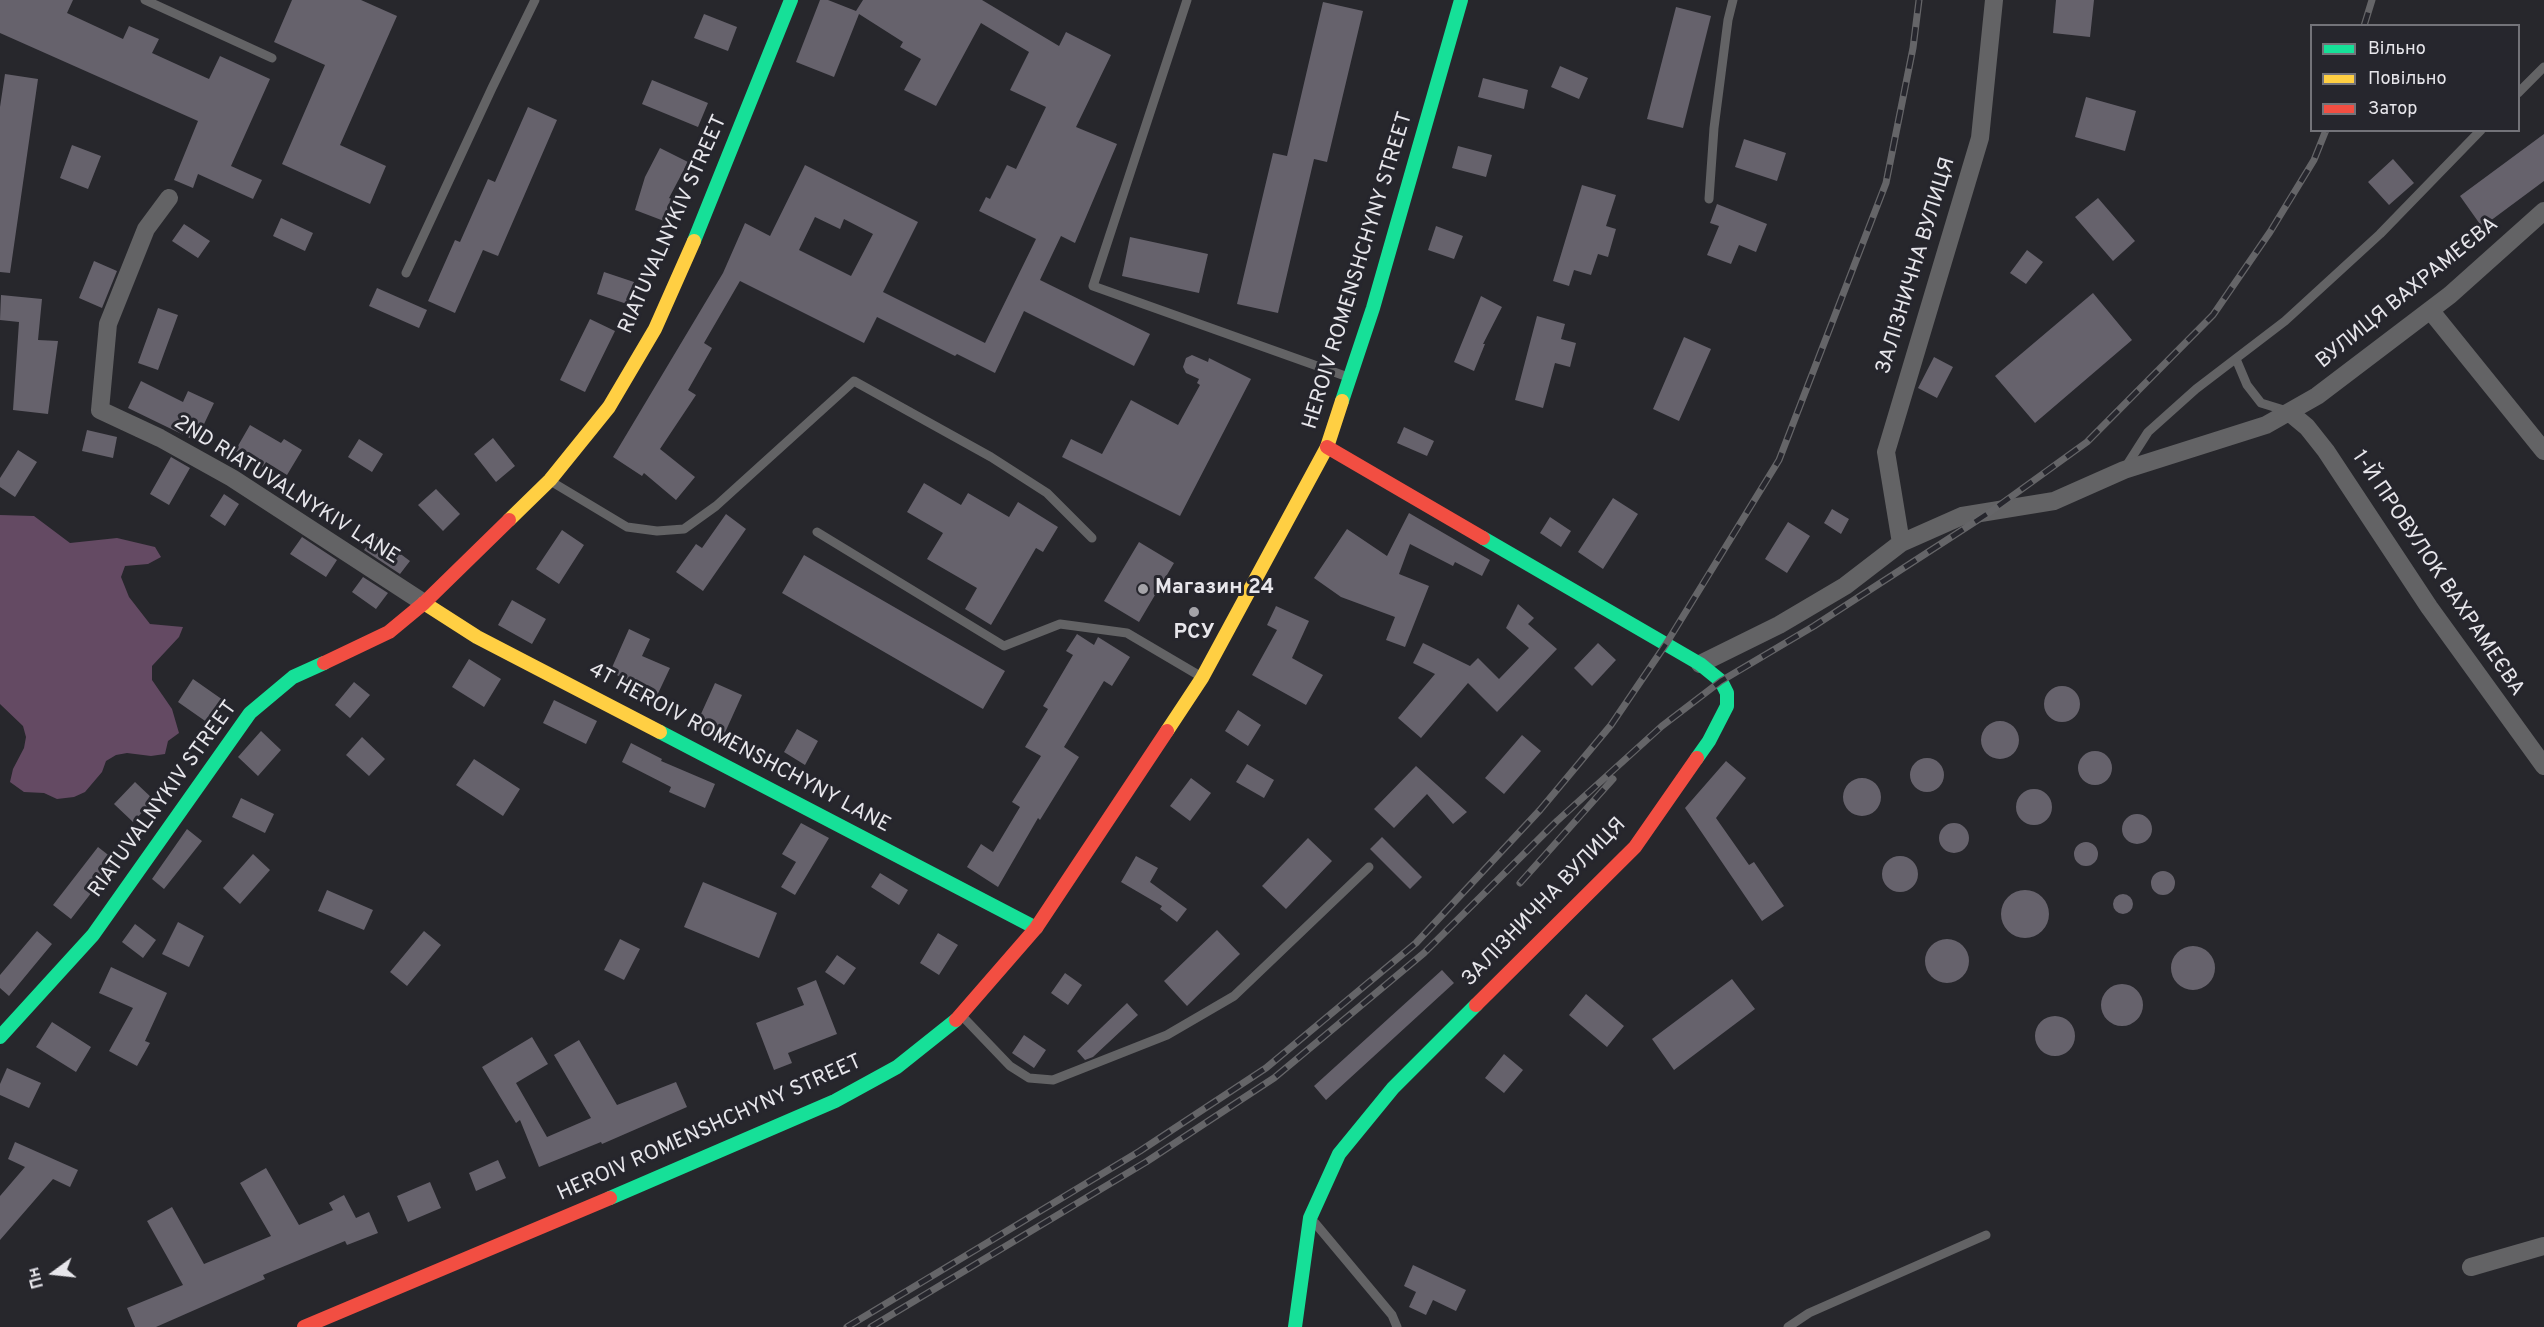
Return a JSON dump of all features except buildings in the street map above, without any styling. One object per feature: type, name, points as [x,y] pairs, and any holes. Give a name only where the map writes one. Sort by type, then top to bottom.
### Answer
[{"type":"street","name":"RIATUVALNYKIV STREET","points":[[0,1037],[93,935],[250,713],[293,677],[389,632],[424,603],[550,480],[609,407],[655,329],[707,212],[791,0]]},
{"type":"street","name":"ЗАЛІЗНИЧНА ВУЛИЦЯ","points":[[1901,543],[1886,452],[1980,138],[1994,0]]},
{"type":"street","name":"HEROIV ROMENSHCHYNY STREET","points":[[304,1327],[835,1101],[897,1067],[962,1016],[1036,928],[1202,678],[1327,447],[1373,308],[1457,1]]},
{"type":"street","name":"2ND RIATUVALNYKIV LANE","points":[[169,198],[146,229],[108,324],[100,410],[160,438],[232,478],[424,603]]},
{"type":"street","name":"ВУЛИЦЯ ВАХРАМЕЄВА","points":[[1700,664],[1779,625],[1835,591],[1901,543],[1962,516],[2054,501],[2124,470],[2266,425],[2317,396],[2430,310],[2537,227],[2544,211]]},
{"type":"street","points":[[2430,310],[2544,451]]},
{"type":"street","name":"1-Й ПРОВУЛОК ВАХРАМЕЄВА","points":[[2293,410],[2326,451],[2429,608],[2544,766]]},
{"type":"street","name":"ЗАЛІЗНИЧНА ВУЛИЦЯ","points":[[1294,1327],[1310,1218],[1339,1154],[1393,1088],[1635,847],[1709,741],[1727,706],[1727,693],[1721,681],[1700,664],[1327,447]]},
{"type":"street","name":"4T HEROIV ROMENSHCHYNY LANE","points":[[424,603],[477,637],[1036,928]]},
{"type":"street","points":[[2471,1267],[2544,1246]]},
{"type":"lane","points":[[145,0],[272,58]]},
{"type":"lane","points":[[406,273],[535,0]]},
{"type":"lane","points":[[1187,0],[1093,286],[1350,378]]},
{"type":"lane","points":[[1709,199],[1715,116],[1732,0]]},
{"type":"lane","points":[[2520,91],[2544,67]]},
{"type":"lane","points":[[2124,470],[2148,432],[2196,389],[2285,321],[2380,234],[2479,132]]},
{"type":"lane","points":[[2236,359],[2247,385],[2261,403],[2293,410]]},
{"type":"lane","points":[[550,480],[627,527],[657,531],[684,529],[716,506],[854,381],[991,457],[1047,493],[1092,538]]},
{"type":"lane","points":[[817,532],[1004,646],[1060,624],[1127,633],[1202,678]]},
{"type":"lane","points":[[962,1016],[1010,1066],[1029,1078],[1053,1080],[1167,1035],[1234,996],[1369,867]]},
{"type":"lane","points":[[1310,1218],[1392,1315],[1397,1327]]},
{"type":"lane","points":[[1788,1327],[1809,1313],[1986,1235]]},
{"type":"shaded area","points":[[0,515],[34,516],[70,543],[117,538],[155,547],[161,557],[148,564],[125,566],[121,577],[129,597],[150,624],[183,627],[179,637],[152,666],[152,680],[172,709],[179,733],[168,741],[165,754],[151,756],[127,753],[116,755],[106,761],[102,772],[85,792],[74,797],[57,799],[44,793],[24,792],[10,782],[13,769],[24,748],[26,737],[23,726],[0,704]]},
{"type":"railway","points":[[847,1327],[1140,1151],[1266,1068],[1416,943],[1540,810],[1611,725],[1666,644],[1779,460],[1886,183],[1913,48],[1919,0]]},
{"type":"railway","points":[[2365,24],[2372,0]]},
{"type":"railway","points":[[871,1327],[1146,1162],[1274,1078],[1424,953],[1557,821],[1662,726],[1721,681],[1814,626],[1990,512],[2087,442],[2213,315],[2270,232],[2314,160],[2325,132]]},
{"type":"railway","points":[[1520,883],[1613,779]]},
{"type":"traffic: fast","points":[[694,241],[791,0]]},
{"type":"traffic: fast","points":[[1342,401],[1373,308],[1461,0]]},
{"type":"traffic: fast","points":[[1483,538],[1700,664],[1721,681],[1727,693],[1727,706],[1709,741],[1697,758]]},
{"type":"traffic: fast","points":[[0,1037],[93,935],[250,713],[293,677],[324,663]]},
{"type":"traffic: fast","points":[[660,732],[1036,928]]},
{"type":"traffic: fast","points":[[1295,1327],[1310,1218],[1339,1154],[1393,1088],[1476,1005]]},
{"type":"traffic: fast","points":[[610,1198],[835,1101],[897,1067],[956,1020]]},
{"type":"traffic: slow","points":[[509,520],[550,480],[609,407],[655,329],[694,241]]},
{"type":"traffic: slow","points":[[1167,731],[1202,678],[1327,447],[1342,401]]},
{"type":"traffic: slow","points":[[424,603],[477,637],[660,732]]},
{"type":"traffic: jam","points":[[1327,447],[1483,538]]},
{"type":"traffic: jam","points":[[324,663],[389,632],[424,603],[509,520]]},
{"type":"traffic: jam","points":[[956,1020],[1036,928],[1167,731]]},
{"type":"traffic: jam","points":[[1476,1005],[1635,847],[1697,758]]},
{"type":"traffic: jam","points":[[304,1327],[610,1198]]},
{"type":"place","name":"Магазин 24","points":[[1143,589]]},
{"type":"place","name":"РСУ","points":[[1194,612]]}]
